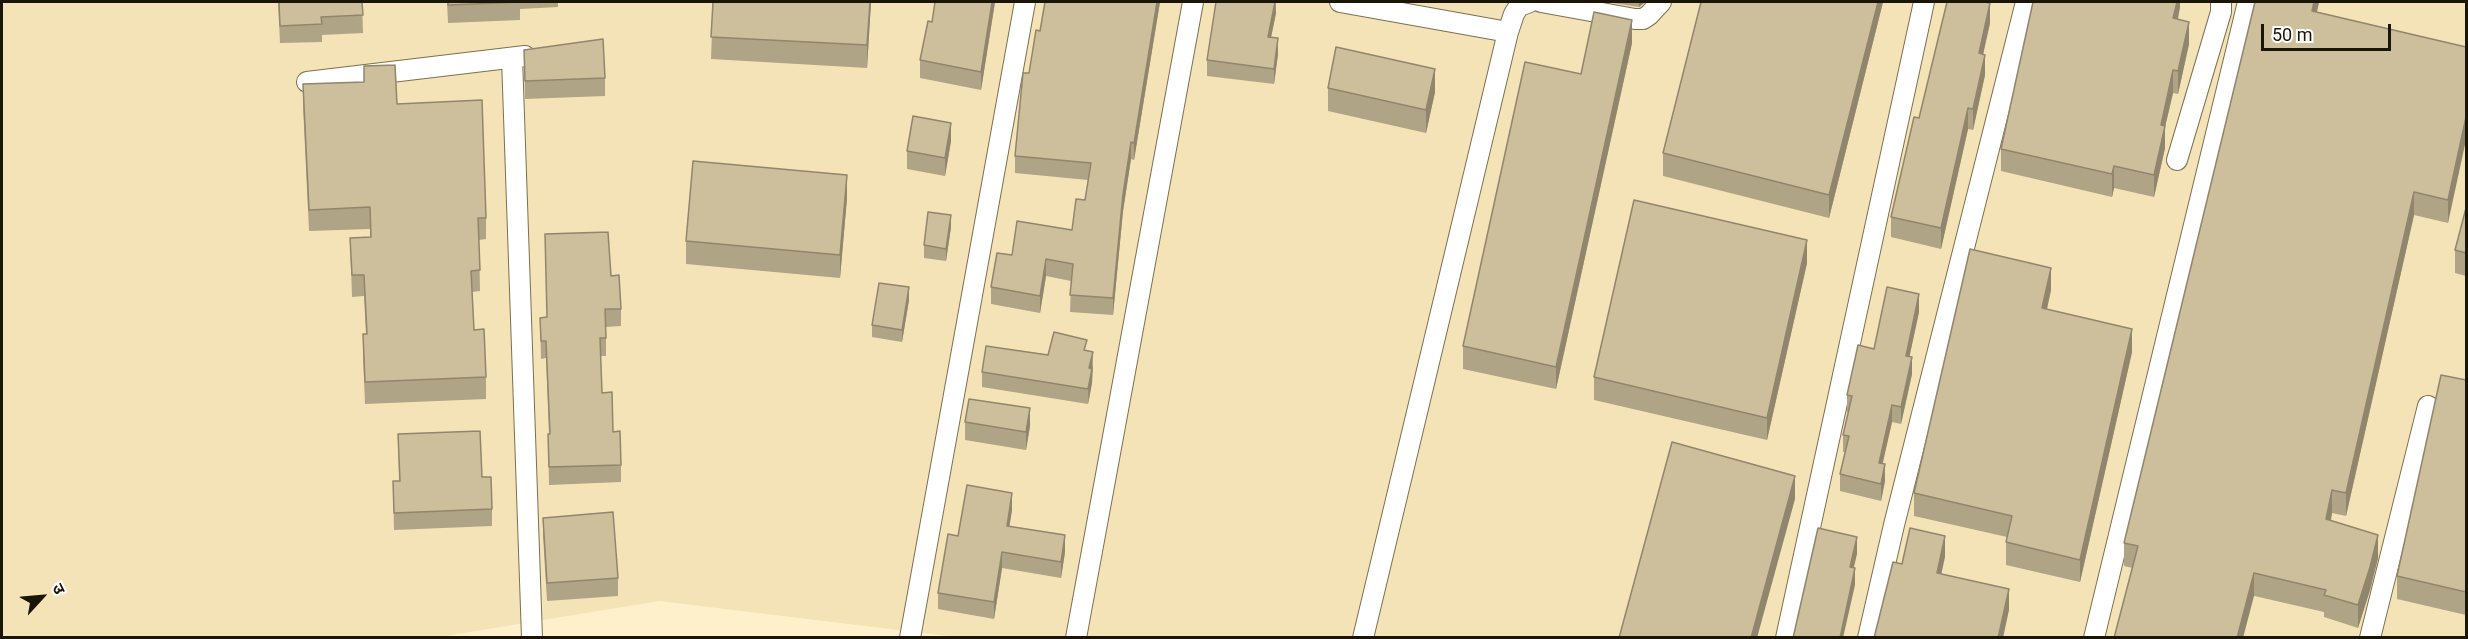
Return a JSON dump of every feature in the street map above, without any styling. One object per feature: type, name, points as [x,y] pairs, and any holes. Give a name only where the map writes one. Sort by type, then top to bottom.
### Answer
[{"type":"lane","points":[[910,638],[1025,2]]},
{"type":"lane","points":[[1076,638],[1193,2]]},
{"type":"lane","points":[[1340,2],[1508,32]]},
{"type":"lane","points":[[1363,638],[1508,32],[1519,6],[1530,2]]},
{"type":"lane","points":[[1542,2],[1643,19],[1650,15],[1661,2]]},
{"type":"lane","points":[[1786,638],[1924,2]]},
{"type":"lane","points":[[1868,638],[1894,525],[2026,2]]},
{"type":"lane","points":[[2177,160],[2221,12],[2221,2]]},
{"type":"lane","points":[[2094,638],[2248,2]]},
{"type":"lane","points":[[307,82],[543,54]]},
{"type":"lane","points":[[512,57],[532,638]]},
{"type":"lane","points":[[2370,638],[2428,406]]},
{"type":"shaded area","points":[[2,2],[2466,2],[2466,637],[964,638],[659,601],[440,637],[2,637]]},
{"type":"building","points":[[279,2],[362,2],[363,15],[321,17],[322,24],[280,26]]},
{"type":"building","points":[[448,2],[520,2],[448,5]]},
{"type":"building","points":[[713,2],[870,2],[867,45],[711,37]]},
{"type":"building","points":[[935,2],[992,2],[981,72],[920,60],[928,21],[932,22]]},
{"type":"building","points":[[1045,2],[1157,2],[1134,143],[1131,142],[1123,194],[1113,298],[1070,295],[1073,264],[1046,259],[1040,296],[991,287],[997,253],[1012,255],[1017,221],[1072,230],[1076,199],[1085,200],[1091,163],[1015,156],[1023,73],[1029,73],[1036,30],[1040,31]]},
{"type":"building","points":[[1216,2],[1275,2],[1268,37],[1278,38],[1274,69],[1207,60]]},
{"type":"building","points":[[1701,2],[1878,2],[1829,195],[1663,153]]},
{"type":"building","points":[[1947,2],[1990,3],[1979,53],[1985,55],[1973,109],[1968,108],[1941,228],[1891,217],[1914,117],[1919,118]]},
{"type":"building","points":[[2033,2],[2177,2],[2173,18],[2189,22],[2178,71],[2173,70],[2161,125],[2165,126],[2154,175],[2114,166],[2112,174],[2001,149]]},
{"type":"building","points":[[2255,2],[2314,2],[2312,11],[2466,47],[2466,117],[2448,200],[2414,192],[2346,493],[2332,490],[2326,519],[2378,535],[2358,605],[2324,595],[2326,590],[2254,573],[2237,638],[2114,638],[2138,546],[2124,543]]},
{"type":"building","points":[[1594,12],[1632,20],[1556,367],[1463,346],[1525,62],[1581,74]]},
{"type":"building","points":[[603,39],[605,78],[525,81],[524,50]]},
{"type":"building","points":[[1336,47],[1435,69],[1426,110],[1328,88]]},
{"type":"building","points":[[395,65],[397,104],[482,100],[486,218],[478,218],[480,270],[471,271],[474,330],[484,329],[486,377],[365,382],[363,334],[367,334],[364,275],[352,275],[350,238],[371,237],[370,207],[309,210],[303,84],[364,82],[364,66]]},
{"type":"building","points":[[913,116],[951,123],[945,158],[907,151]]},
{"type":"building","points":[[693,161],[847,175],[840,255],[686,241]]},
{"type":"building","points":[[1634,200],[1807,240],[1767,418],[1594,377]]},
{"type":"building","points":[[2466,208],[2466,253],[2455,250]]},
{"type":"building","points":[[928,212],[951,215],[946,249],[924,245]]},
{"type":"building","points":[[608,232],[611,276],[619,275],[621,309],[605,309],[606,338],[600,338],[602,393],[612,392],[613,432],[620,431],[621,465],[549,467],[546,341],[541,341],[540,318],[547,317],[545,234]]},
{"type":"building","points":[[1970,249],[2051,268],[2042,308],[2132,329],[2080,560],[2006,542],[2012,516],[1914,493]]},
{"type":"building","points":[[879,283],[909,287],[902,330],[872,325]]},
{"type":"building","points":[[1887,287],[1919,294],[1906,356],[1912,357],[1901,407],[1892,405],[1879,463],[1885,464],[1881,484],[1840,474],[1849,436],[1843,435],[1852,396],[1847,395],[1858,345],[1874,349]]},
{"type":"building","points":[[1054,332],[1087,340],[1084,350],[1093,352],[1089,368],[1092,369],[1088,389],[982,372],[986,346],[1048,355]]},
{"type":"building","points":[[2441,375],[2466,380],[2466,592],[2397,576]]},
{"type":"building","points":[[969,399],[1030,408],[1026,432],[965,422]]},
{"type":"building","points":[[480,431],[482,477],[491,477],[492,509],[394,513],[393,481],[400,481],[398,434]]},
{"type":"building","points":[[1672,442],[1795,476],[1751,638],[1619,638]]},
{"type":"building","points":[[967,485],[1012,493],[1007,526],[1065,535],[1061,562],[1002,552],[994,602],[938,593],[948,534],[958,536]]},
{"type":"building","points":[[613,512],[618,578],[547,583],[543,518]]},
{"type":"building","points":[[1818,528],[1857,537],[1850,567],[1855,568],[1840,638],[1793,638]]},
{"type":"building","points":[[1910,528],[1945,536],[1937,573],[2009,589],[1998,638],[1874,638],[1893,562],[1902,564]]}]
